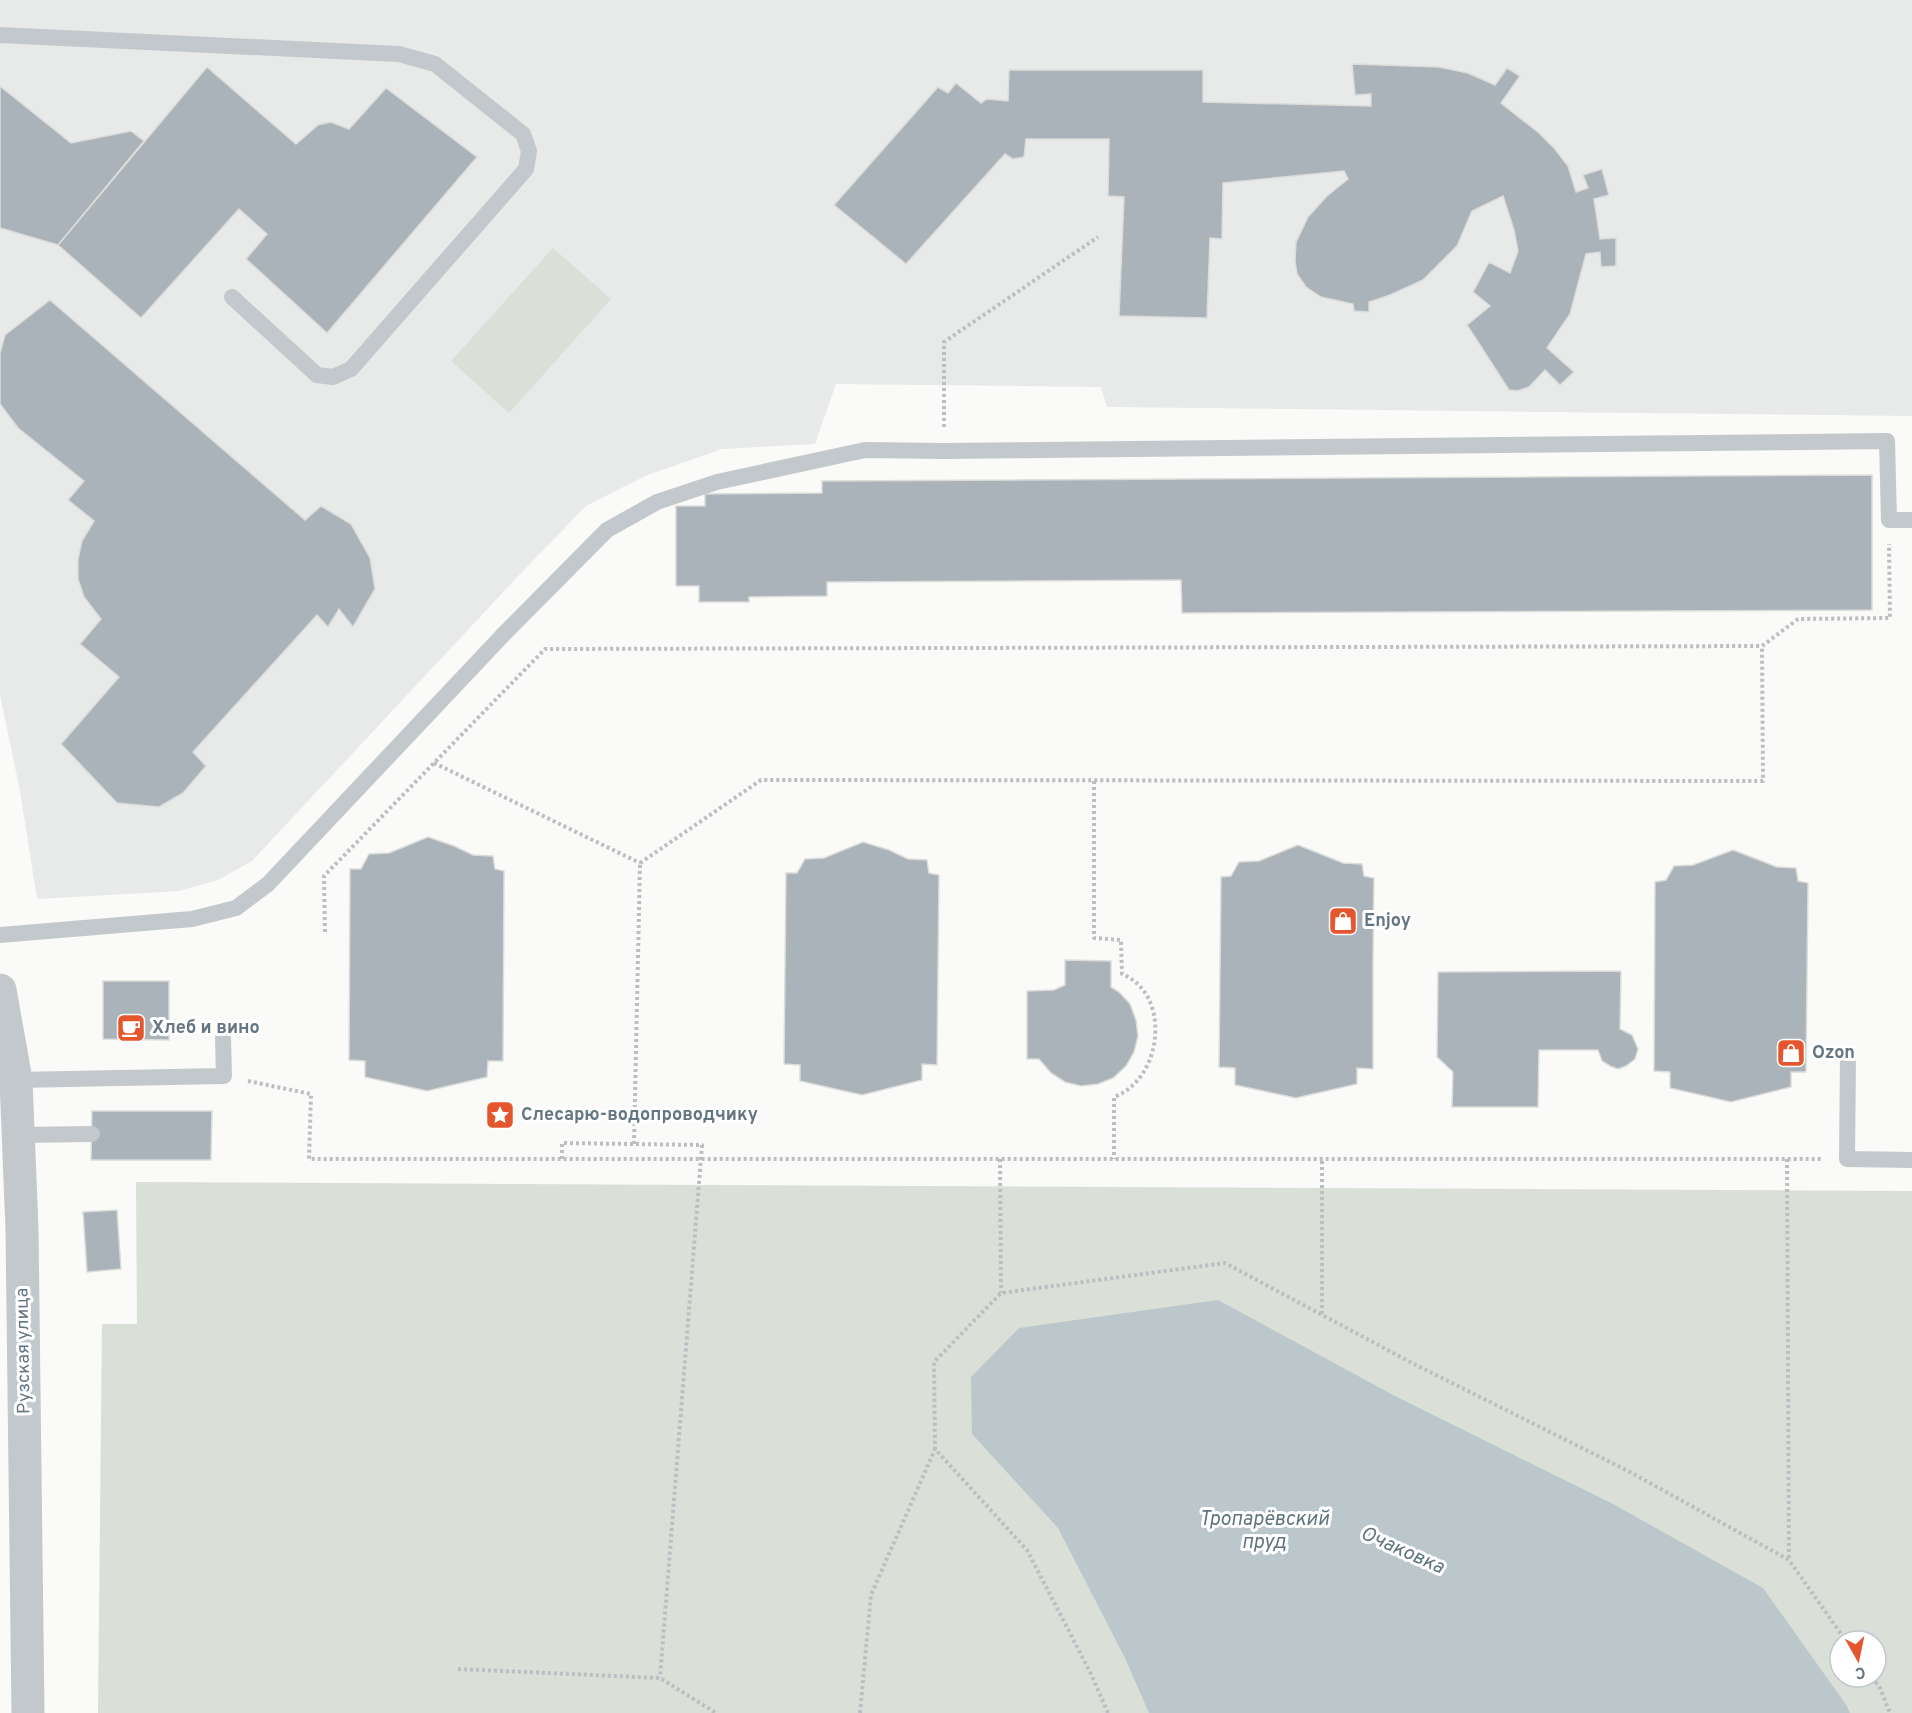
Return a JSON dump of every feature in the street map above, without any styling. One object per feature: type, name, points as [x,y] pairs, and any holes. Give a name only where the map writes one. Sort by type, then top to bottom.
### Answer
[{"type":"street","name":"Рузская улица","points":[[0,990],[16,1080],[22,1229],[28,1713]]},
{"type":"lane","points":[[0,35],[399,54],[435,64],[523,134],[529,151],[525,169],[351,369],[333,378],[317,375],[232,297]]},
{"type":"lane","points":[[0,935],[192,919],[236,908],[268,884],[502,636],[607,530],[657,502],[717,482],[865,450],[944,452],[1887,441],[1889,520],[1912,520]]},
{"type":"lane","points":[[16,1080],[224,1076],[223,1038]]},
{"type":"lane","points":[[1848,1056],[1847,1160],[1912,1160]]},
{"type":"lane","points":[[18,1136],[92,1134]]},
{"type":"path","points":[[944,452],[944,342],[1098,237]]},
{"type":"path","points":[[326,932],[324,876],[545,649],[1762,646],[1798,619],[1890,618],[1889,520]]},
{"type":"path","points":[[640,863],[761,780],[1763,781],[1762,646]]},
{"type":"path","points":[[434,763],[640,863]]},
{"type":"path","points":[[1094,781],[1094,938],[1121,940],[1122,974],[1131,978],[1145,995],[1154,1015],[1156,1037],[1151,1059],[1140,1078],[1123,1093],[1114,1096],[1114,1159]]},
{"type":"path","points":[[634,1144],[640,863]]},
{"type":"path","points":[[224,1076],[311,1094],[309,1159],[1847,1160]]},
{"type":"path","points":[[562,1159],[562,1143],[702,1145],[660,1678]]},
{"type":"path","points":[[1000,1159],[1001,1293]]},
{"type":"path","points":[[1322,1159],[1322,1314]]},
{"type":"path","points":[[1787,1160],[1789,1560]]},
{"type":"path","points":[[860,1713],[871,1594],[935,1449],[934,1362],[1001,1293],[1225,1263],[1412,1363],[1630,1472],[1789,1560],[1838,1629]]},
{"type":"path","points":[[935,1449],[1027,1550],[1091,1674],[1108,1713]]},
{"type":"path","points":[[458,1669],[660,1678],[717,1713]]},
{"type":"path","points":[[1880,1689],[1890,1713]]},
{"type":"shaded area","points":[[0,0],[1912,0],[1912,416],[1107,407],[1101,387],[836,384],[815,444],[722,449],[645,476],[586,506],[252,861],[218,880],[179,891],[37,899],[20,791],[0,695]]},
{"type":"shaded area","points":[[553,248],[611,299],[509,413],[451,361]]},
{"type":"shaded area","points":[[136,1182],[1912,1191],[1912,1713],[98,1713],[102,1324],[137,1324]]},
{"type":"water","name":"Тропарёвский пруд","points":[[1218,1300],[1395,1396],[1613,1504],[1763,1588],[1828,1679],[1828,1689],[1835,1689],[1850,1713],[1149,1713],[1125,1658],[1058,1528],[972,1434],[971,1377],[1019,1328]]},
{"type":"building","points":[[1352,64],[1439,67],[1468,73],[1495,85],[1507,68],[1520,76],[1501,103],[1554,148],[1568,166],[1576,192],[1588,188],[1583,175],[1602,169],[1609,195],[1594,199],[1600,239],[1616,238],[1616,266],[1601,267],[1600,252],[1586,254],[1570,314],[1547,348],[1574,372],[1560,385],[1545,370],[1529,387],[1517,391],[1509,390],[1467,325],[1490,306],[1473,292],[1489,262],[1510,273],[1518,251],[1503,196],[1472,211],[1457,246],[1423,280],[1369,302],[1369,312],[1354,311],[1353,304],[1321,297],[1306,287],[1297,274],[1296,242],[1308,217],[1327,196],[1348,179],[1344,171],[1223,183],[1222,239],[1210,238],[1207,318],[1119,316],[1124,197],[1108,196],[1109,139],[1026,139],[1024,157],[1013,159],[1005,154],[906,264],[834,205],[938,87],[948,93],[956,83],[981,103],[987,99],[1008,101],[1009,70],[1203,70],[1203,102],[1371,106],[1371,94],[1355,95]]},
{"type":"building","points":[[207,67],[296,144],[318,125],[331,122],[349,129],[386,88],[477,157],[327,333],[246,259],[267,234],[239,209],[141,318],[58,245]]},
{"type":"building","points":[[0,86],[71,143],[131,131],[144,141],[58,245],[0,228]]},
{"type":"building","points":[[50,300],[305,520],[321,506],[351,524],[370,558],[375,589],[353,627],[339,609],[328,627],[317,615],[193,752],[206,766],[183,793],[159,807],[117,803],[61,744],[119,677],[80,644],[101,619],[84,597],[78,579],[78,559],[82,541],[94,521],[68,500],[84,481],[18,428],[0,404],[0,353],[5,335]]},
{"type":"building","points":[[1872,475],[1872,610],[1182,613],[1181,580],[827,582],[827,596],[749,597],[749,602],[699,602],[699,586],[676,586],[676,506],[705,506],[705,494],[822,493],[822,481]]},
{"type":"building","points":[[428,837],[473,855],[493,856],[495,869],[504,871],[503,1061],[488,1061],[487,1077],[427,1091],[365,1077],[365,1061],[349,1060],[350,869],[361,869],[369,854],[389,853]]},
{"type":"building","points":[[863,842],[908,859],[927,860],[929,873],[939,875],[937,1065],[922,1064],[922,1080],[862,1095],[800,1081],[800,1065],[784,1064],[786,873],[797,873],[805,859],[824,858]]},
{"type":"building","points":[[1298,845],[1343,863],[1362,864],[1364,876],[1374,878],[1373,1069],[1357,1068],[1357,1084],[1296,1098],[1235,1085],[1235,1068],[1219,1067],[1221,877],[1231,876],[1239,862],[1259,861]]},
{"type":"building","points":[[1733,850],[1777,867],[1796,868],[1798,881],[1808,883],[1806,1072],[1791,1072],[1791,1087],[1731,1102],[1670,1088],[1670,1072],[1654,1071],[1655,882],[1666,880],[1674,866],[1693,865]]},
{"type":"building","points":[[1065,960],[1111,961],[1111,987],[1130,1004],[1136,1020],[1138,1036],[1134,1052],[1126,1066],[1113,1078],[1098,1084],[1081,1086],[1065,1082],[1051,1073],[1039,1059],[1027,1059],[1027,991],[1054,990],[1065,985]]},
{"type":"building","points":[[1621,971],[1620,1029],[1632,1035],[1638,1049],[1635,1059],[1618,1069],[1602,1061],[1598,1050],[1539,1050],[1538,1107],[1452,1107],[1453,1072],[1437,1057],[1438,972]]},
{"type":"building","points":[[103,981],[169,981],[169,1040],[103,1039]]},
{"type":"building","points":[[92,1111],[212,1111],[211,1160],[91,1160]]},
{"type":"building","points":[[117,1210],[121,1269],[87,1272],[83,1212]]},
{"type":"place","name":"Enjoy","points":[[1343,921]]},
{"type":"place","name":"Хлеб и вино","points":[[131,1028]]},
{"type":"place","name":"Ozon","points":[[1791,1053]]},
{"type":"place","name":"Слесарю-водопроводчику","points":[[500,1115]]},
{"type":"water label","name":"Очаковка","points":[[1402,1551]]}]
